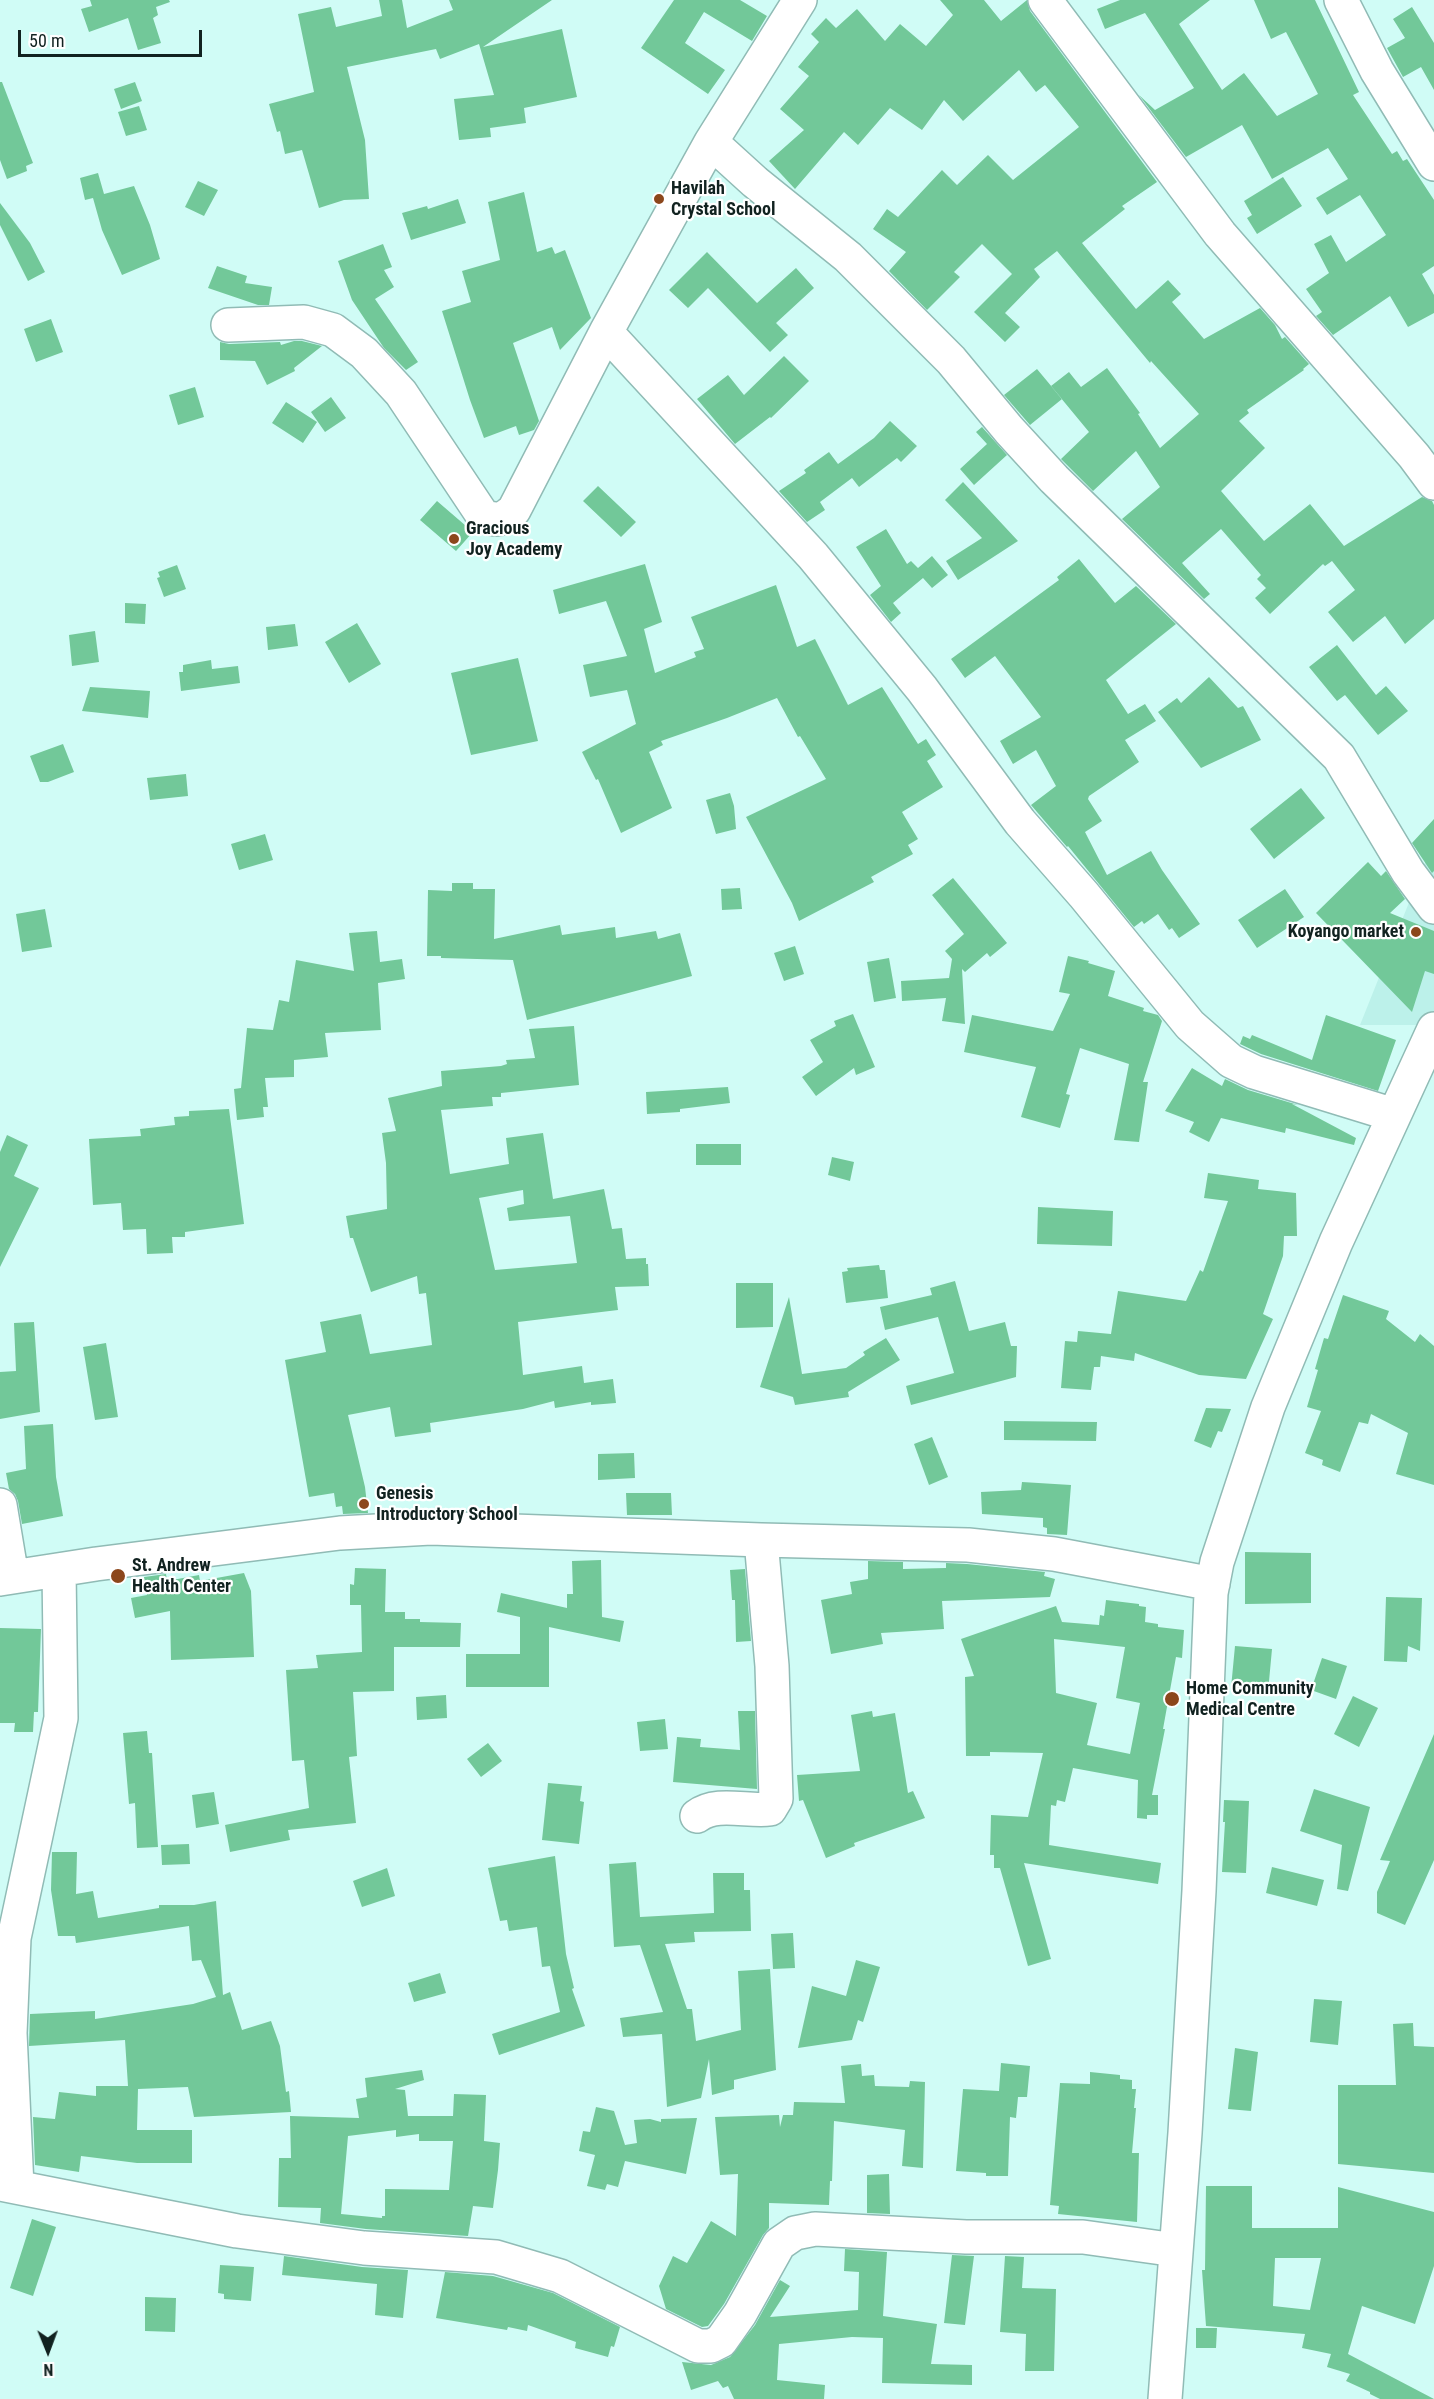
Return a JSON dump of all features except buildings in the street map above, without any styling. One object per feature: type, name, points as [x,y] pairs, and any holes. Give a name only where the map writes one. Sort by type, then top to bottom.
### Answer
[{"type":"street","points":[[228,325],[304,322],[333,330],[364,353],[401,393],[483,516],[495,520],[505,518],[514,510],[606,332],[711,142],[800,0]]},
{"type":"street","points":[[1045,0],[1220,234],[1414,456],[1434,483]]},
{"type":"street","points":[[1341,0],[1377,71],[1434,164]]},
{"type":"street","points":[[711,142],[755,182],[848,257],[951,360],[1009,430],[1054,479],[1340,757],[1408,872],[1434,907]]},
{"type":"street","points":[[606,332],[813,556],[922,689],[1020,822],[1084,895],[1190,1025],[1231,1061],[1254,1072],[1394,1114]]},
{"type":"street","points":[[1165,2399],[1197,1926],[1213,1584],[1217,1562],[1268,1407],[1336,1242],[1434,1029]]},
{"type":"street","points":[[0,1505],[6,1578],[59,1569],[340,1533],[431,1528],[968,1545],[1054,1554],[1213,1584]]},
{"type":"street","points":[[697,1816],[706,1810],[722,1808],[770,1809],[776,1799],[772,1666],[761,1540]]},
{"type":"street","points":[[59,1569],[61,1718],[14,1938],[8,2186],[237,2231],[364,2248],[496,2257],[560,2276],[698,2346],[711,2346],[721,2342],[740,2314],[780,2244],[795,2233],[815,2229],[966,2237],[1083,2237],[1176,2250]]},
{"type":"shaded area","name":"Koyango market","points":[[1434,840],[1434,1025],[1360,1025]]},
{"type":"place","name":"Havilah Crystal School","points":[[659,199]]},
{"type":"place","name":"Gracious Joy Academy","points":[[454,539]]},
{"type":"place","name":"Koyango market","points":[[1416,932]]},
{"type":"place","name":"Genesis Introductory School","points":[[364,1504]]},
{"type":"place","name":"St. Andrew Health Center","points":[[118,1576]]},
{"type":"place","name":"Home Community Medical Centre","points":[[1172,1699]]}]
